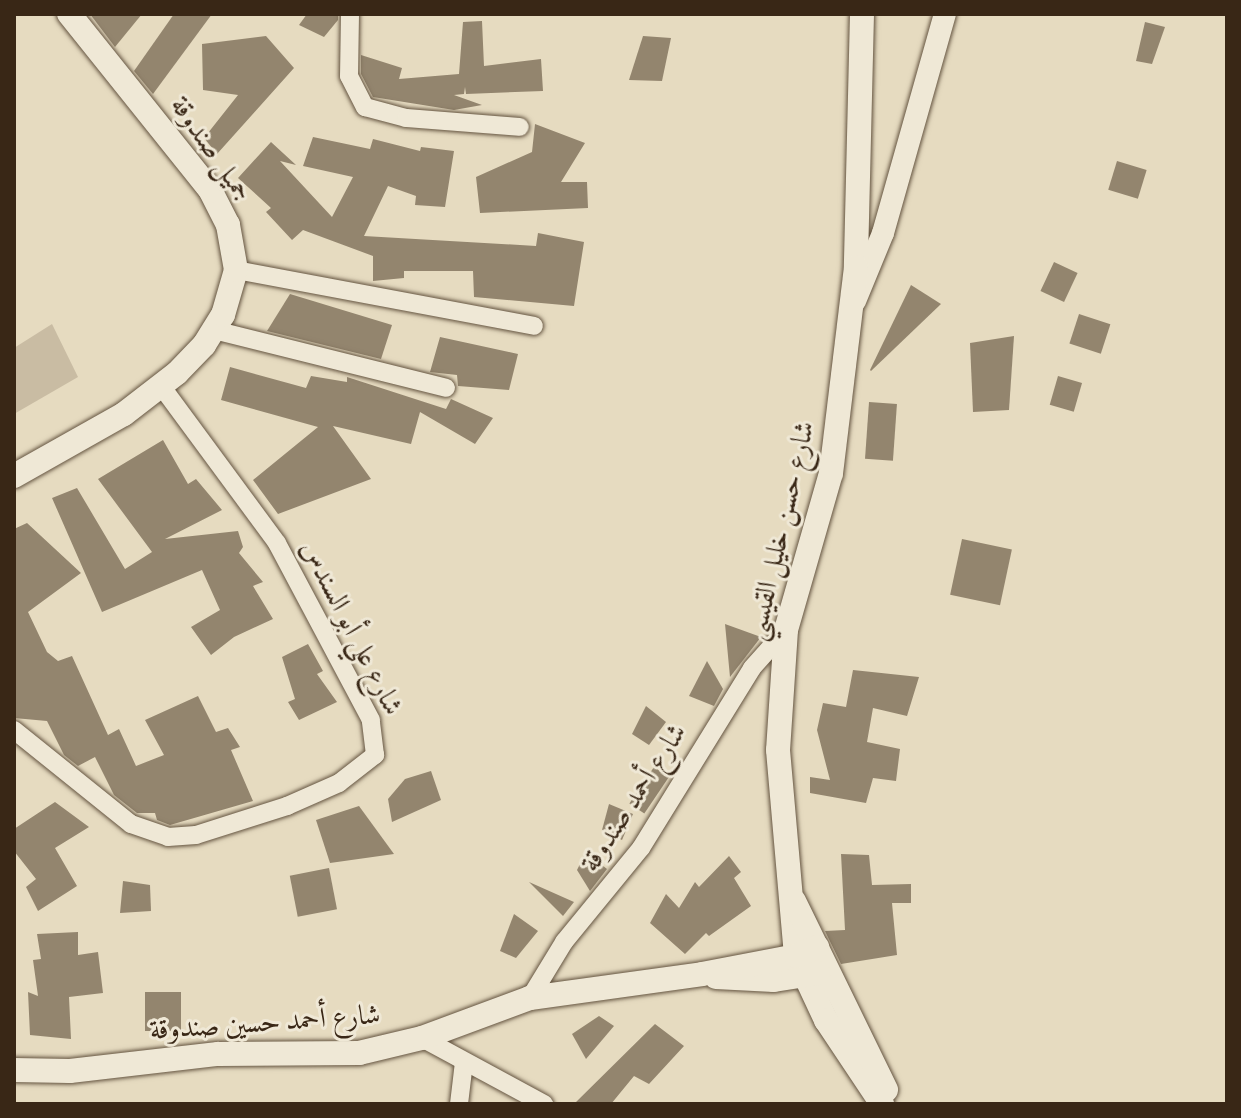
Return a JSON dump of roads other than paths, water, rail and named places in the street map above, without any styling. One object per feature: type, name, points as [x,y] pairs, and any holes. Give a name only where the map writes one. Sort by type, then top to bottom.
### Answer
[{"type":"main road","name":"جميل صندوقة","points":[[69,14],[211,191],[228,225],[236,270]]},
{"type":"main road","name":"شارع حسن خليل القيسي","points":[[811,963],[793,899],[778,750],[786,630],[831,473],[860,207],[862,14]]},
{"type":"main road","points":[[14,476],[162,387],[214,330],[236,270]]},
{"type":"main road","points":[[811,963],[826,1020],[882,1104]]},
{"type":"main road","points":[[811,963],[892,1104]]},
{"type":"main road","name":"شارع أحمد حسين صندوقة","points":[[14,1070],[70,1071],[218,1054],[359,1053],[422,1038],[530,998],[702,974],[811,963]]},
{"type":"street","points":[[350,14],[349,76],[365,107],[406,118],[520,127]]},
{"type":"street","name":"شارع حسن خليل القيسي","points":[[847,321],[883,233],[945,14]]},
{"type":"street","points":[[236,270],[534,326]]},
{"type":"street","points":[[214,330],[446,388]]},
{"type":"street","name":"شارع علي أبو السندس","points":[[14,730],[131,824],[168,837],[196,835],[287,806],[365,768],[375,755],[371,720],[277,543],[162,387]]},
{"type":"street","name":"شارع أحمد صندوقة","points":[[530,998],[564,942],[641,848],[752,668],[786,630]]},
{"type":"street","points":[[422,1038],[544,1104]]},
{"type":"street","points":[[459,1104],[464,1062]]}]
